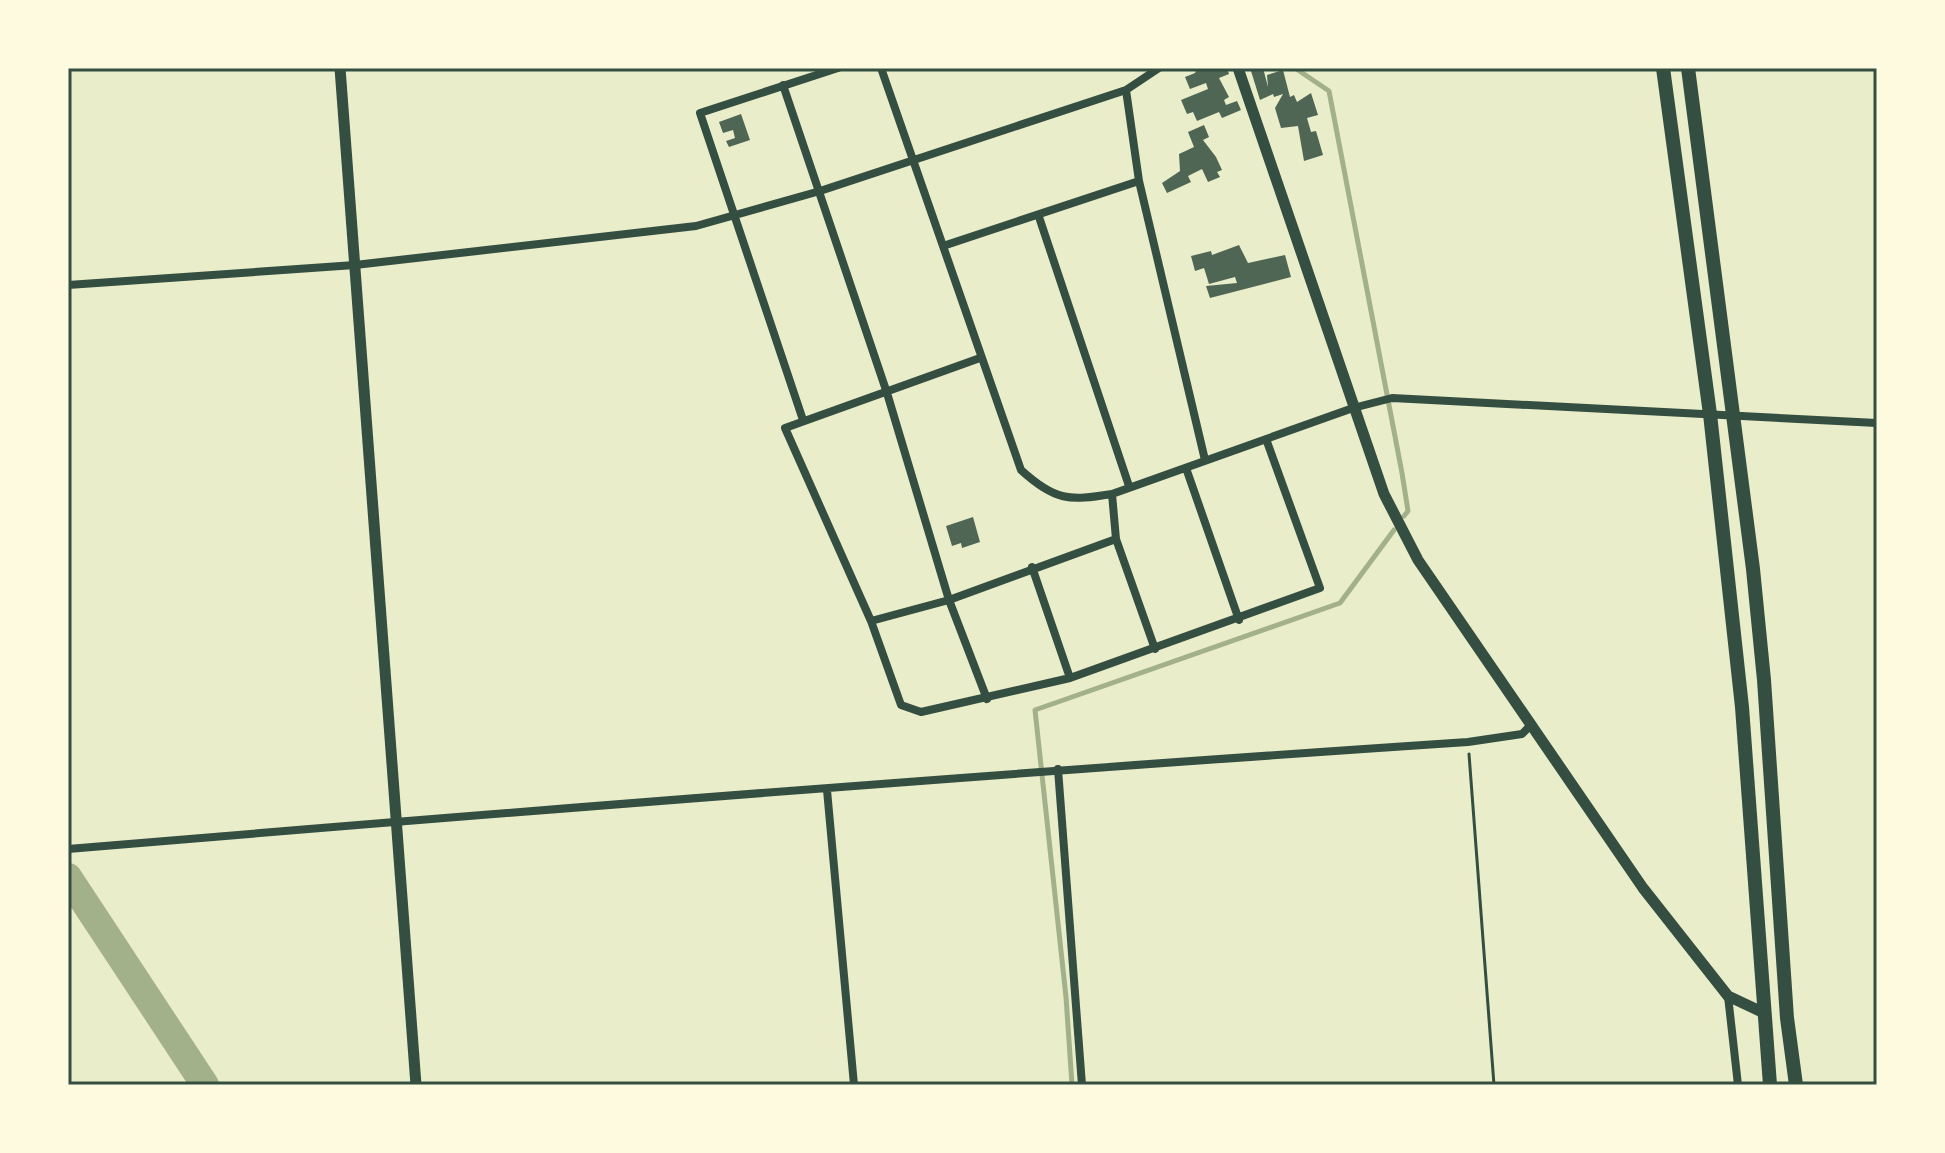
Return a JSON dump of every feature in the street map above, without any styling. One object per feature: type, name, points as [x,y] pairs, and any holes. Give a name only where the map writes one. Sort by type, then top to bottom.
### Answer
[{"type":"highway","points":[[1663,68],[1710,414],[1742,707],[1762,1012],[1770,1085]]},
{"type":"highway","points":[[1688,68],[1764,680],[1787,1018],[1796,1085]]},
{"type":"street","points":[[340,68],[416,1085]]},
{"type":"street","points":[[803,420],[700,113],[838,68]]},
{"type":"street","points":[[881,68],[1021,470],[1043,490],[1073,500],[1112,494],[1353,408],[1392,398],[1877,423]]},
{"type":"street","points":[[68,285],[355,265],[696,226],[734,218],[820,191],[1126,90],[1159,68]]},
{"type":"street","points":[[1238,68],[1384,494],[1418,560],[1643,888],[1728,996],[1762,1012]]},
{"type":"street","points":[[783,85],[887,393],[949,600],[987,699]]},
{"type":"street","points":[[1126,90],[1139,181],[1205,460]]},
{"type":"street","points":[[943,246],[1039,217],[1139,181]]},
{"type":"street","points":[[1039,217],[1129,486]]},
{"type":"street","points":[[980,358],[785,428],[871,621],[901,705],[921,712],[1070,678],[1239,620],[1320,588],[1266,439]]},
{"type":"street","points":[[1186,468],[1239,620]]},
{"type":"street","points":[[1112,494],[1116,539],[1155,649]]},
{"type":"street","points":[[871,621],[949,600],[1032,567],[1116,539]]},
{"type":"street","points":[[1032,567],[1070,678]]},
{"type":"street","points":[[68,849],[827,790],[1042,770],[1468,742],[1522,734],[1532,724]]},
{"type":"street","points":[[1058,769],[1082,1085]]},
{"type":"street","points":[[827,790],[854,1085]]},
{"type":"street","points":[[1728,996],[1738,1085]]},
{"type":"path","points":[[1875,68],[1877,85]]},
{"type":"path","points":[[1468,742],[1494,1085]]},
{"type":"building","points":[[1197,68],[1227,68],[1229,74],[1219,78],[1229,97],[1224,100],[1226,105],[1237,101],[1241,110],[1222,118],[1219,112],[1197,121],[1193,112],[1187,114],[1181,100],[1208,89],[1206,83],[1190,89],[1185,77],[1195,73]]},
{"type":"building","points":[[1263,68],[1268,87],[1267,75],[1283,70],[1290,97],[1294,95],[1297,102],[1311,93],[1318,115],[1307,118],[1311,132],[1316,131],[1323,155],[1304,161],[1298,126],[1281,128],[1275,108],[1283,94],[1274,97],[1273,94],[1260,100],[1251,71]]},
{"type":"building","points":[[741,114],[750,140],[729,147],[726,141],[735,138],[733,130],[723,133],[719,122]]},
{"type":"building","points":[[1204,125],[1209,137],[1203,140],[1222,170],[1217,172],[1220,177],[1208,182],[1202,169],[1188,176],[1191,182],[1167,193],[1162,183],[1180,171],[1179,154],[1194,147],[1188,132]]},
{"type":"building","points":[[1239,245],[1248,263],[1285,255],[1291,277],[1210,298],[1206,286],[1237,283],[1235,277],[1209,284],[1204,268],[1195,271],[1191,256],[1211,251],[1212,255]]},
{"type":"building","points":[[973,517],[980,542],[962,548],[961,543],[952,546],[946,526]]},
{"type":"waterway","points":[[1295,68],[1329,91],[1402,473],[1408,511],[1404,516]]},
{"type":"waterway","points":[[1072,1085],[1066,997],[1035,710],[1340,603],[1394,530]]},
{"type":"waterway","points":[[68,877],[205,1085]]}]
